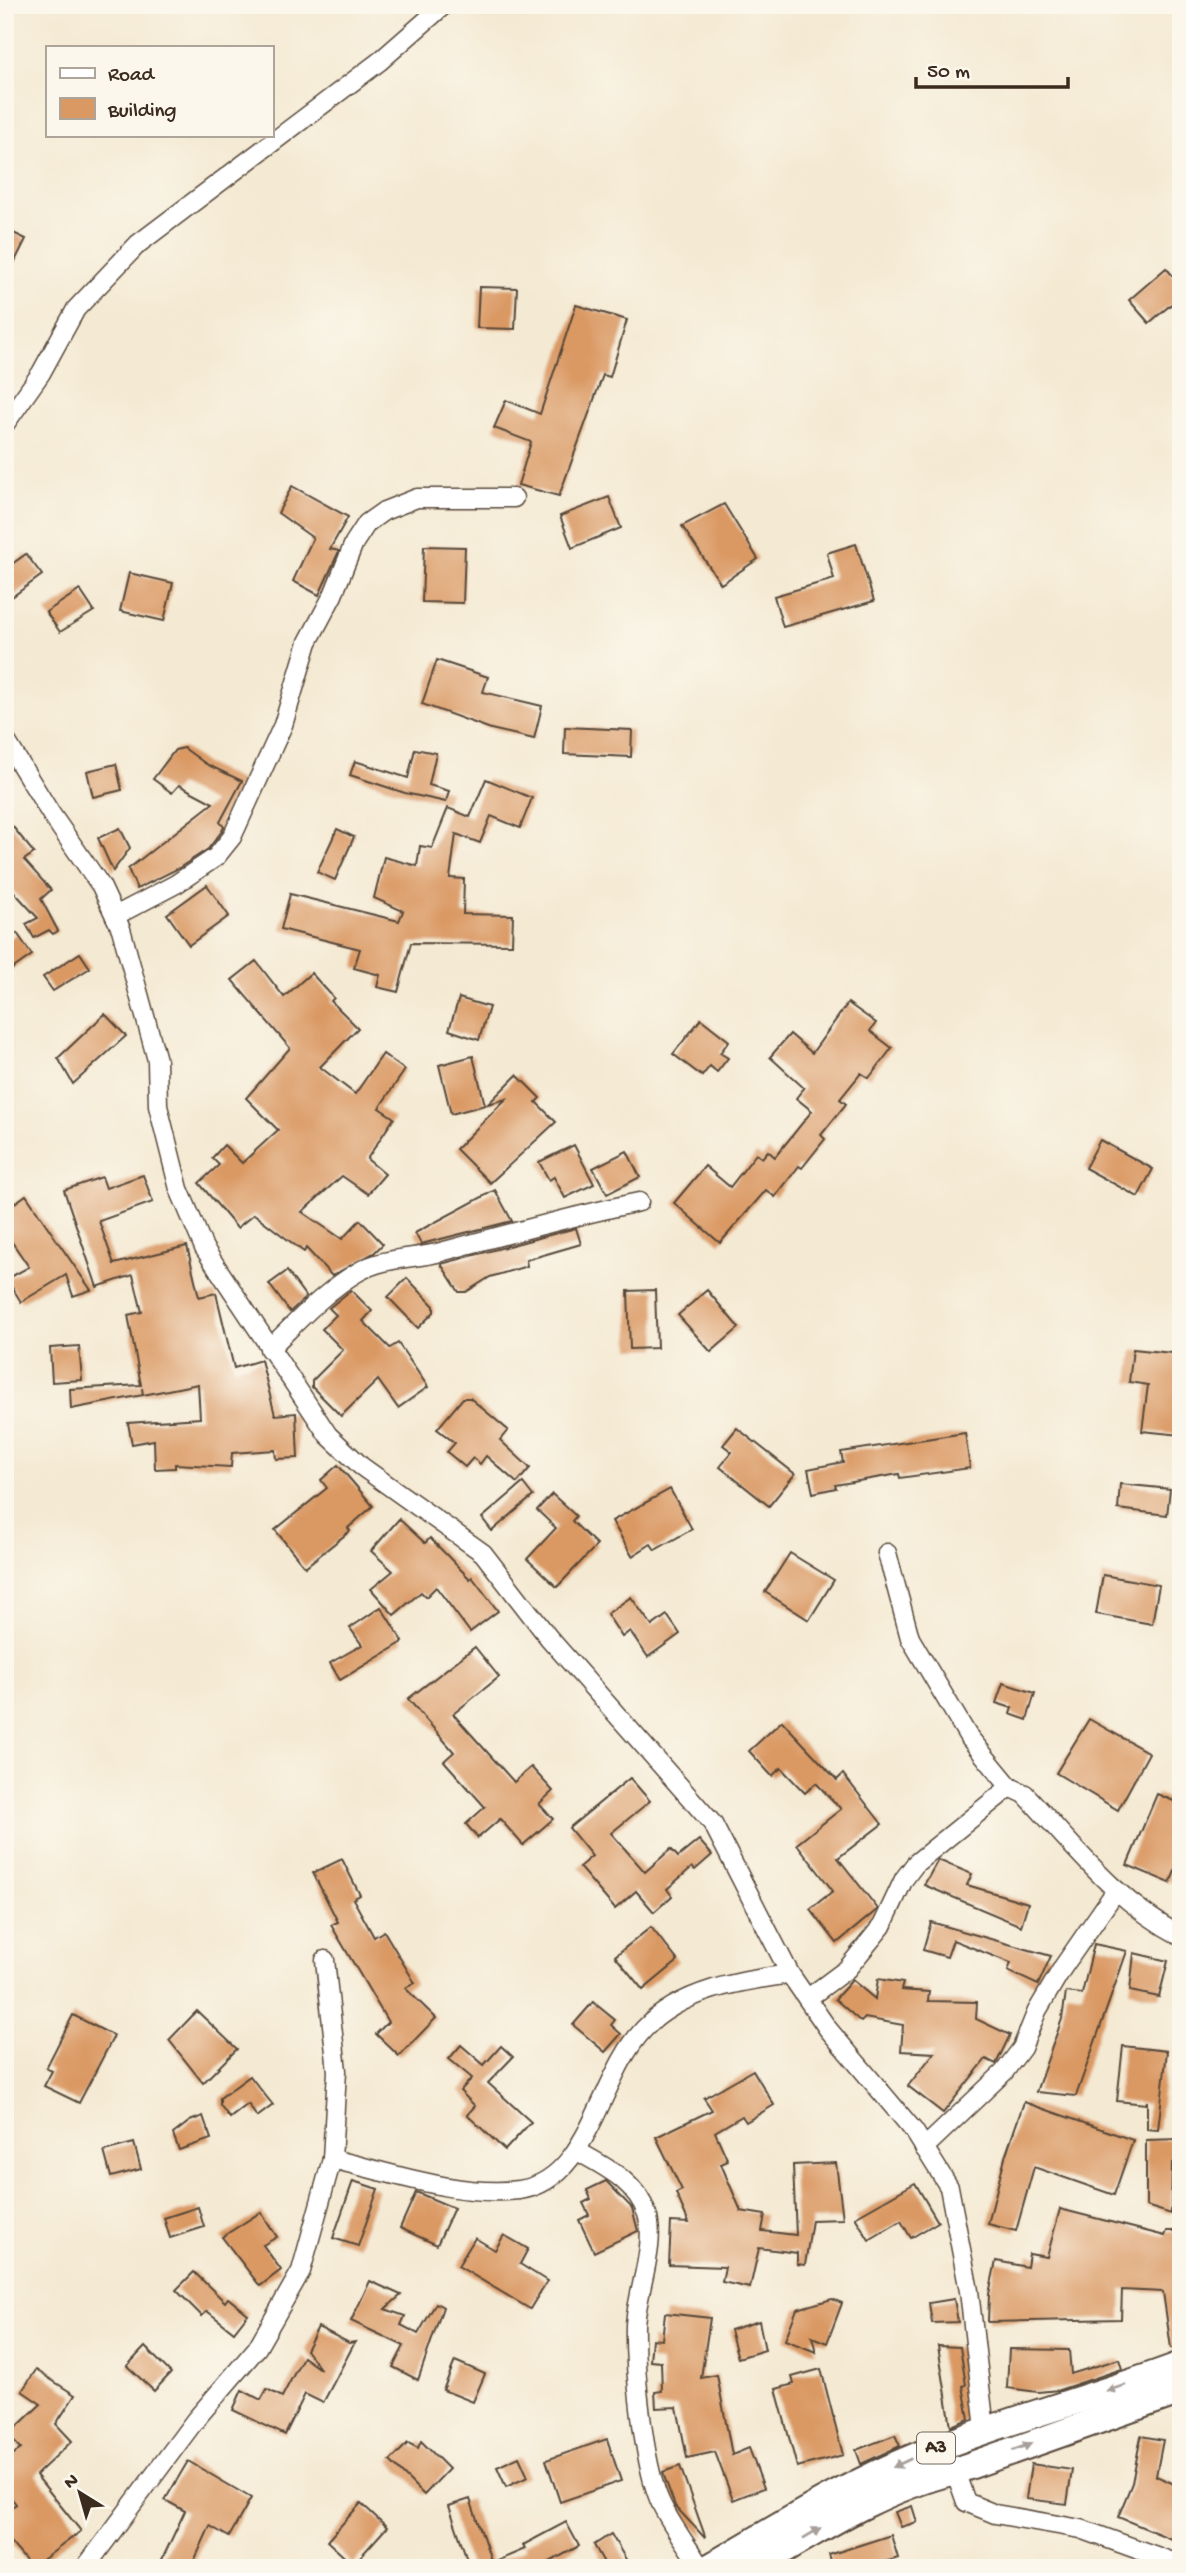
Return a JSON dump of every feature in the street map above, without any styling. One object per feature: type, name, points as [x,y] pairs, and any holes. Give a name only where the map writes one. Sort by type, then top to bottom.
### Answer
[{"type":"main road","name":"A3","points":[[708,2568],[814,2505],[916,2456],[985,2429],[1181,2365]]},
{"type":"main road","name":"A3","points":[[753,2568],[867,2504],[926,2478],[955,2471],[1181,2391]]},
{"type":"street","points":[[5,424],[41,373],[76,309],[138,244],[380,61],[444,5]]},
{"type":"street","points":[[115,916],[176,884],[216,857],[232,837],[283,725],[308,642],[333,595],[354,543],[367,523],[384,512],[417,498],[514,498]]},
{"type":"street","points":[[5,739],[51,814],[101,886],[115,916],[157,1060],[159,1106],[179,1189],[204,1248],[336,1443],[361,1466],[483,1553],[549,1638],[713,1824],[790,1973],[828,2029],[914,2131],[948,2186],[969,2291],[985,2429]]},
{"type":"street","points":[[270,1349],[321,1300],[359,1271],[392,1259],[439,1253],[501,1234],[639,1202]]},
{"type":"street","points":[[887,1553],[910,1638],[968,1736],[1010,1787],[1025,1794],[1115,1892],[1151,1920],[1181,1936]]},
{"type":"street","points":[[808,1998],[846,1969],[882,1926],[904,1879],[916,1863],[1010,1787]]},
{"type":"street","points":[[924,2148],[1004,2072],[1022,2048],[1037,2011],[1063,1967],[1115,1892]]},
{"type":"street","points":[[85,2568],[196,2419],[257,2348],[301,2271],[332,2159],[337,2071],[325,1960]]},
{"type":"street","points":[[332,2159],[466,2190],[521,2190],[549,2179],[572,2160],[578,2151],[622,2055],[645,2027],[672,2007],[714,1988],[790,1973]]},
{"type":"street","points":[[578,2151],[621,2176],[637,2194],[648,2215],[649,2236],[635,2325],[649,2465],[660,2501],[701,2568]]},
{"type":"street","points":[[955,2471],[966,2502],[995,2514],[1081,2529],[1181,2565]]},
{"type":"building","points":[[5,229],[26,239],[5,281]]},
{"type":"building","points":[[1166,268],[1181,285],[1181,296],[1149,323],[1129,300]]},
{"type":"building","points":[[479,287],[517,288],[515,329],[477,328]]},
{"type":"building","points":[[576,305],[627,320],[610,377],[603,375],[559,496],[518,485],[531,442],[494,428],[506,400],[540,414]]},
{"type":"building","points":[[292,486],[348,517],[330,549],[339,551],[319,595],[293,581],[313,538],[278,513]]},
{"type":"building","points":[[609,497],[621,528],[572,548],[560,516]]},
{"type":"building","points":[[724,504],[758,559],[721,584],[682,526]]},
{"type":"building","points":[[856,544],[874,601],[783,627],[774,596],[834,579],[827,553]]},
{"type":"building","points":[[424,546],[465,547],[463,603],[422,602]]},
{"type":"building","points":[[26,554],[42,575],[5,602],[5,569]]},
{"type":"building","points":[[129,573],[173,583],[164,621],[120,611]]},
{"type":"building","points":[[80,590],[94,611],[60,632],[46,612]]},
{"type":"building","points":[[437,660],[488,677],[483,692],[542,706],[534,739],[491,729],[422,704]]},
{"type":"building","points":[[565,727],[632,730],[631,757],[564,754]]},
{"type":"building","points":[[184,748],[206,764],[242,781],[220,822],[224,827],[222,831],[208,849],[179,868],[137,889],[128,869],[213,803],[179,785],[172,793],[153,779],[175,750]]},
{"type":"building","points":[[415,749],[436,753],[429,785],[449,791],[446,802],[405,793],[350,775],[355,761],[408,778]]},
{"type":"building","points":[[116,764],[122,790],[93,797],[87,771]]},
{"type":"building","points":[[486,779],[532,798],[520,828],[491,816],[480,843],[456,834],[450,878],[464,879],[463,914],[513,915],[512,944],[411,943],[398,992],[377,987],[380,975],[354,968],[360,949],[281,929],[290,894],[399,921],[403,911],[374,898],[384,857],[417,866],[420,846],[432,848],[448,808],[470,817]]},
{"type":"building","points":[[5,817],[34,853],[24,860],[51,890],[41,899],[58,931],[53,934],[49,930],[34,938],[26,924],[38,918],[5,882]]},
{"type":"building","points":[[120,828],[130,848],[113,871],[98,838]]},
{"type":"building","points":[[337,829],[354,837],[335,880],[317,872]]},
{"type":"building","points":[[207,885],[229,916],[189,945],[167,914]]},
{"type":"building","points":[[17,933],[32,955],[5,974],[5,942]]},
{"type":"building","points":[[80,953],[90,968],[53,991],[43,977]]},
{"type":"building","points":[[256,961],[284,997],[311,973],[334,998],[331,1001],[358,1028],[320,1067],[355,1094],[383,1054],[405,1070],[379,1108],[394,1118],[367,1159],[385,1174],[368,1194],[342,1176],[302,1212],[342,1239],[360,1220],[383,1244],[374,1253],[332,1276],[306,1248],[304,1252],[254,1214],[237,1228],[199,1183],[219,1165],[212,1158],[224,1145],[242,1163],[278,1130],[246,1098],[290,1048],[232,980]]},
{"type":"building","points":[[459,998],[489,1007],[479,1040],[449,1030]]},
{"type":"building","points":[[848,1003],[876,1023],[870,1031],[892,1048],[869,1078],[861,1073],[840,1099],[846,1104],[821,1135],[825,1139],[802,1168],[799,1166],[775,1197],[766,1190],[720,1243],[674,1203],[705,1166],[730,1187],[756,1154],[762,1158],[768,1151],[775,1157],[812,1111],[796,1098],[804,1088],[770,1057],[790,1034],[812,1053]]},
{"type":"building","points":[[105,1014],[126,1036],[73,1084],[58,1058]]},
{"type":"building","points":[[701,1019],[729,1041],[720,1053],[728,1058],[717,1072],[710,1066],[702,1076],[673,1054]]},
{"type":"building","points":[[473,1056],[485,1105],[451,1114],[439,1065]]},
{"type":"building","points":[[517,1075],[540,1098],[536,1102],[556,1122],[490,1183],[456,1149],[506,1099],[488,1104]]},
{"type":"building","points":[[1100,1140],[1153,1169],[1138,1197],[1085,1168]]},
{"type":"building","points":[[574,1145],[594,1184],[565,1198],[554,1177],[549,1180],[539,1162]]},
{"type":"building","points":[[627,1151],[640,1177],[607,1194],[593,1168]]},
{"type":"building","points":[[143,1175],[153,1202],[99,1221],[114,1264],[187,1246],[199,1297],[216,1293],[234,1368],[261,1360],[275,1415],[296,1413],[298,1458],[276,1459],[275,1450],[232,1453],[231,1467],[175,1464],[175,1468],[155,1469],[154,1440],[132,1444],[128,1423],[200,1418],[198,1384],[71,1409],[70,1389],[141,1385],[128,1315],[142,1312],[133,1275],[97,1287],[64,1190],[102,1177],[106,1188]]},
{"type":"building","points":[[495,1190],[512,1221],[421,1244],[415,1233]]},
{"type":"building","points":[[26,1195],[91,1290],[73,1296],[66,1275],[21,1302],[7,1279],[29,1267],[5,1232],[5,1210]]},
{"type":"building","points":[[576,1228],[581,1244],[526,1260],[527,1266],[490,1277],[466,1292],[459,1292],[441,1264]]},
{"type":"building","points":[[287,1271],[306,1297],[290,1312],[269,1284]]},
{"type":"building","points":[[407,1278],[434,1306],[434,1312],[418,1328],[388,1297]]},
{"type":"building","points":[[351,1290],[372,1311],[363,1321],[390,1348],[398,1343],[428,1387],[398,1408],[378,1380],[341,1416],[312,1387],[312,1381],[343,1350],[322,1329],[336,1315],[329,1308]]},
{"type":"building","points":[[655,1290],[657,1348],[630,1349],[628,1291]]},
{"type":"building","points":[[707,1290],[739,1328],[711,1352],[678,1315]]},
{"type":"building","points":[[79,1346],[82,1380],[52,1382],[50,1348]]},
{"type":"building","points":[[1133,1349],[1181,1354],[1181,1435],[1142,1431],[1148,1385],[1129,1382]]},
{"type":"building","points":[[463,1398],[470,1398],[508,1430],[500,1440],[530,1468],[517,1483],[486,1456],[480,1464],[473,1458],[465,1467],[447,1452],[455,1443],[437,1429]]},
{"type":"building","points":[[737,1428],[795,1474],[769,1506],[720,1467],[732,1452],[723,1445]]},
{"type":"building","points":[[965,1433],[970,1468],[900,1478],[899,1474],[835,1485],[836,1488],[813,1493],[808,1469],[843,1462],[841,1452]]},
{"type":"building","points":[[338,1465],[373,1506],[348,1528],[350,1531],[305,1567],[275,1530],[327,1488],[321,1480]]},
{"type":"building","points":[[523,1483],[533,1496],[492,1531],[482,1518]]},
{"type":"building","points":[[1120,1484],[1170,1489],[1167,1515],[1118,1509]]},
{"type":"building","points":[[670,1489],[692,1529],[655,1550],[651,1544],[632,1556],[612,1521]]},
{"type":"building","points":[[552,1494],[576,1516],[572,1521],[597,1545],[557,1587],[527,1559],[556,1528],[537,1510]]},
{"type":"building","points":[[399,1519],[425,1543],[430,1538],[470,1579],[472,1577],[498,1611],[470,1632],[436,1587],[426,1597],[421,1592],[394,1615],[371,1589],[393,1571],[371,1551]]},
{"type":"building","points":[[790,1553],[834,1580],[809,1620],[765,1592]]},
{"type":"building","points":[[1103,1575],[1159,1585],[1152,1624],[1096,1614]]},
{"type":"building","points":[[631,1597],[652,1626],[667,1615],[680,1634],[648,1657],[630,1631],[622,1637],[607,1614]]},
{"type":"building","points":[[381,1607],[403,1642],[340,1680],[330,1663],[362,1645],[350,1628]]},
{"type":"building","points":[[475,1647],[499,1677],[453,1714],[514,1782],[531,1767],[553,1791],[539,1804],[553,1819],[523,1845],[500,1819],[478,1838],[466,1824],[485,1807],[444,1761],[454,1752],[408,1699]]},
{"type":"building","points":[[1003,1683],[1035,1693],[1027,1720],[1010,1714],[1012,1708],[996,1703]]},
{"type":"building","points":[[1089,1719],[1149,1753],[1118,1810],[1056,1773]]},
{"type":"building","points":[[782,1721],[837,1780],[843,1774],[882,1824],[838,1858],[878,1909],[837,1943],[810,1909],[833,1891],[797,1844],[841,1809],[816,1783],[805,1793],[781,1768],[772,1776],[749,1751]]},
{"type":"building","points":[[630,1778],[650,1801],[611,1833],[645,1872],[671,1849],[678,1857],[699,1840],[712,1855],[695,1870],[692,1867],[667,1889],[672,1896],[654,1912],[636,1891],[615,1909],[579,1867],[592,1856],[569,1828]]},
{"type":"building","points":[[1157,1794],[1181,1804],[1181,1857],[1170,1883],[1127,1865]]},
{"type":"building","points":[[342,1859],[360,1895],[353,1899],[374,1937],[384,1931],[415,1983],[405,1988],[436,2018],[399,2056],[376,2034],[388,2022],[331,1925],[338,1922],[313,1873]]},
{"type":"building","points":[[938,1860],[972,1874],[967,1885],[1028,1903],[1021,1926],[924,1885]]},
{"type":"building","points":[[931,1922],[1051,1956],[1038,1985],[1008,1971],[1011,1963],[953,1940],[947,1957],[923,1950]]},
{"type":"building","points":[[651,1927],[678,1961],[643,1990],[615,1956]]},
{"type":"building","points":[[1094,1944],[1127,1951],[1076,2096],[1036,2092],[1062,2019],[1066,1992],[1082,1994]]},
{"type":"building","points":[[1134,1953],[1168,1961],[1159,1997],[1130,1991]]},
{"type":"building","points":[[878,1979],[903,1983],[901,1990],[929,1992],[928,2001],[977,2002],[976,2019],[1010,2035],[996,2064],[986,2059],[943,2113],[908,2086],[934,2053],[901,2051],[903,2025],[865,2018],[861,2022],[835,1999],[852,1980],[875,1999]]},
{"type":"building","points":[[593,2002],[615,2020],[611,2025],[621,2034],[605,2052],[573,2025]]},
{"type":"building","points":[[197,2011],[237,2049],[203,2083],[169,2040]]},
{"type":"building","points":[[73,2015],[114,2036],[79,2103],[44,2086],[52,2071],[46,2068]]},
{"type":"building","points":[[461,2045],[484,2065],[501,2046],[513,2057],[488,2083],[531,2122],[505,2150],[467,2115],[475,2106],[460,2091],[472,2078],[449,2059]]},
{"type":"building","points":[[1123,2046],[1167,2051],[1158,2130],[1147,2129],[1147,2101],[1146,2104],[1117,2101]]},
{"type":"building","points":[[753,2070],[774,2105],[746,2122],[742,2116],[715,2132],[728,2161],[721,2164],[741,2211],[765,2215],[762,2231],[796,2235],[793,2165],[836,2163],[843,2219],[812,2220],[805,2265],[797,2264],[797,2253],[759,2248],[750,2288],[722,2282],[725,2267],[669,2265],[671,2222],[689,2223],[676,2193],[682,2190],[656,2137],[712,2110],[704,2098]]},
{"type":"building","points":[[250,2076],[273,2105],[257,2117],[248,2104],[230,2118],[220,2105],[220,2098]]},
{"type":"building","points":[[1024,2102],[1133,2140],[1114,2195],[1034,2167],[1016,2231],[988,2224],[1005,2157]]},
{"type":"building","points":[[203,2116],[211,2139],[179,2150],[173,2134],[190,2121]]},
{"type":"building","points":[[1181,2139],[1181,2162],[1172,2163],[1171,2214],[1146,2206],[1146,2140]]},
{"type":"building","points":[[134,2143],[141,2169],[111,2177],[104,2151]]},
{"type":"building","points":[[353,2181],[378,2189],[358,2246],[333,2238]]},
{"type":"building","points":[[606,2181],[632,2208],[638,2231],[594,2252],[579,2220],[589,2215],[583,2203],[591,2199],[587,2190]]},
{"type":"building","points":[[915,2183],[938,2222],[911,2238],[901,2221],[869,2240],[855,2217]]},
{"type":"building","points":[[416,2192],[454,2208],[437,2245],[400,2228]]},
{"type":"building","points":[[198,2207],[204,2227],[170,2238],[164,2218]]},
{"type":"building","points":[[1060,2209],[1165,2236],[1167,2231],[1181,2231],[1181,2348],[1171,2348],[1163,2292],[1122,2290],[1121,2319],[988,2322],[989,2294],[996,2261],[1027,2267],[1029,2254],[1047,2257]]},
{"type":"building","points":[[261,2212],[277,2237],[263,2245],[281,2270],[260,2286],[222,2237]]},
{"type":"building","points":[[504,2235],[528,2249],[520,2264],[547,2281],[530,2309],[458,2266],[475,2238],[495,2250]]},
{"type":"building","points":[[194,2272],[225,2302],[228,2298],[248,2314],[234,2332],[207,2311],[202,2316],[176,2290]]},
{"type":"building","points":[[370,2281],[401,2295],[385,2309],[405,2316],[401,2325],[418,2334],[436,2303],[443,2307],[418,2380],[393,2367],[404,2346],[351,2321]]},
{"type":"building","points":[[832,2299],[842,2303],[827,2343],[812,2337],[816,2352],[785,2340],[797,2309]]},
{"type":"building","points":[[954,2299],[958,2322],[932,2323],[929,2303]]},
{"type":"building","points":[[665,2313],[710,2318],[701,2378],[717,2375],[732,2455],[749,2448],[764,2488],[733,2500],[715,2452],[687,2458],[677,2407],[656,2408],[655,2392],[662,2391],[661,2362],[650,2361],[652,2339],[662,2340]]},
{"type":"building","points":[[759,2321],[765,2350],[738,2358],[730,2330]]},
{"type":"building","points":[[318,2327],[349,2343],[355,2342],[323,2403],[305,2394],[285,2435],[233,2410],[242,2390],[261,2400],[267,2389],[282,2397],[303,2357],[321,2370],[306,2350]]},
{"type":"building","points":[[938,2346],[960,2347],[969,2419],[951,2426]]},
{"type":"building","points":[[145,2347],[171,2373],[154,2391],[127,2366]]},
{"type":"building","points":[[1009,2349],[1069,2350],[1071,2374],[1119,2359],[1122,2369],[1059,2390],[1038,2392],[1007,2388]]},
{"type":"building","points":[[455,2361],[485,2374],[473,2402],[443,2390]]},
{"type":"building","points":[[821,2369],[843,2455],[797,2467],[776,2389],[794,2384],[792,2377]]},
{"type":"building","points":[[36,2370],[75,2395],[56,2424],[72,2441],[36,2475],[81,2531],[32,2568],[5,2536],[5,2513],[16,2504],[5,2490],[5,2460],[21,2449],[8,2435],[41,2404],[22,2391]]},
{"type":"building","points":[[895,2435],[900,2446],[861,2464],[856,2450]]},
{"type":"building","points":[[1141,2436],[1163,2440],[1156,2476],[1181,2487],[1181,2543],[1118,2517],[1132,2483]]},
{"type":"building","points":[[607,2439],[621,2481],[560,2502],[546,2460]]},
{"type":"building","points":[[421,2441],[449,2469],[424,2495],[390,2461],[408,2443],[418,2448]]},
{"type":"building","points":[[519,2457],[528,2477],[506,2487],[497,2467]]},
{"type":"building","points":[[188,2461],[251,2498],[229,2537],[210,2526],[191,2568],[158,2568],[185,2511],[165,2500]]},
{"type":"building","points":[[1031,2464],[1072,2470],[1067,2504],[1026,2499]]},
{"type":"building","points":[[680,2466],[704,2537],[675,2506],[664,2476],[663,2472]]},
{"type":"building","points":[[470,2499],[492,2563],[525,2549],[523,2545],[566,2522],[579,2546],[539,2568],[470,2568],[449,2506]]},
{"type":"building","points":[[361,2503],[387,2527],[353,2565],[327,2541]]},
{"type":"building","points":[[912,2506],[917,2522],[901,2527],[895,2512]]},
{"type":"building","points":[[611,2534],[631,2568],[607,2568],[594,2545]]},
{"type":"building","points":[[891,2535],[898,2558],[866,2568],[833,2568],[829,2555]]}]
